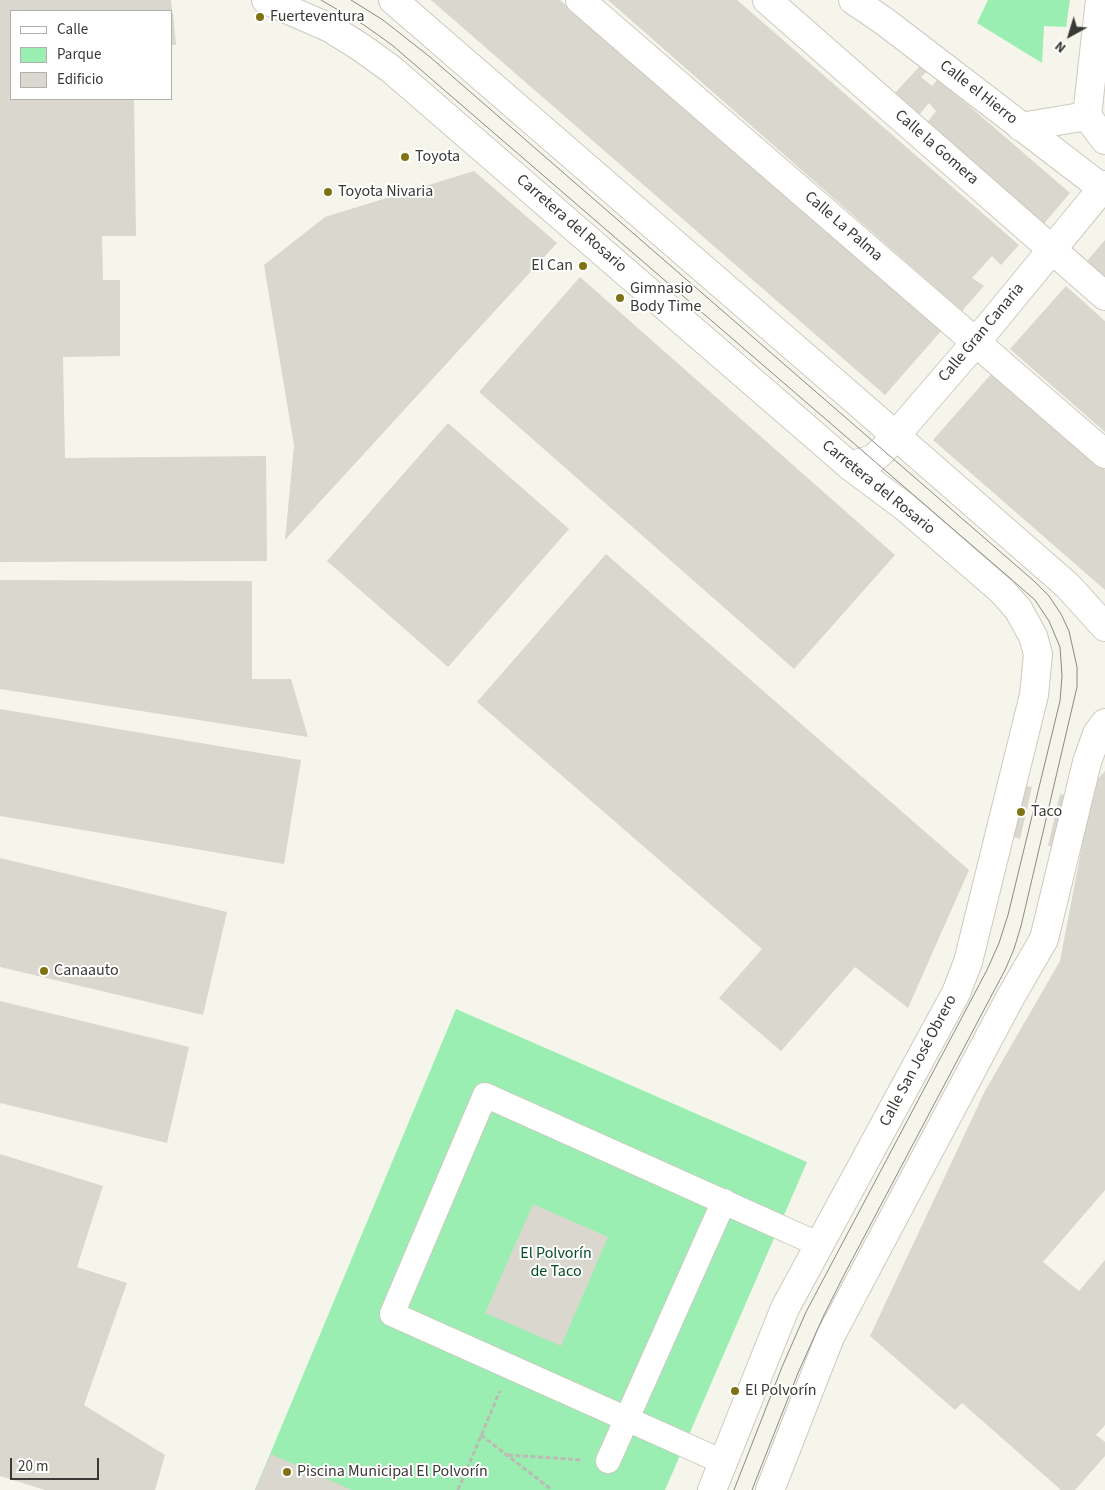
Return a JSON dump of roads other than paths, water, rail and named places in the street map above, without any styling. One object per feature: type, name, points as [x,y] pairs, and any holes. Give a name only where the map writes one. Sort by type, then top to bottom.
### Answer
[{"type":"street","name":"Carretera del Rosario","points":[[266,0],[330,28],[391,69],[850,466],[905,507],[1002,591],[1018,609]]},
{"type":"street","points":[[393,0],[1068,586],[1105,628]]},
{"type":"street","name":"Calle La Palma","points":[[580,0],[1105,454]]},
{"type":"street","name":"Calle la Gomera","points":[[767,0],[1105,296]]},
{"type":"street","name":"Calle el Hierro","points":[[853,0],[884,21],[1021,127],[1104,187]]},
{"type":"street","points":[[1100,0],[1087,116],[1105,140]]},
{"type":"street","points":[[1021,127],[1087,116]]},
{"type":"street","name":"Calle Gran Canaria","points":[[850,466],[872,459],[896,435],[976,342],[1104,187]]},
{"type":"street","name":"Calle San José Obrero","points":[[712,1490],[785,1308],[956,993],[968,962],[1034,695],[1038,654],[1033,636],[1018,609]]},
{"type":"street","points":[[770,1490],[830,1336],[1010,998],[1044,940],[1087,762],[1097,734],[1105,723]]},
{"type":"street","points":[[723,1462],[392,1314],[485,1095],[820,1244]]},
{"type":"street","points":[[608,1461],[724,1201]]},
{"type":"tram line","points":[[321,0],[364,25],[392,45],[1035,600],[1049,621],[1060,647],[1062,676],[1060,701],[1008,915],[999,943],[987,970],[806,1312],[782,1367],[734,1490]]},
{"type":"tram line","points":[[351,0],[383,20],[430,57],[1034,581],[1049,596],[1069,631],[1077,667],[1077,687],[1014,949],[1005,970],[824,1315],[798,1373],[752,1490]]},
{"type":"place","name":"Fuerteventura","points":[[260,17]]},
{"type":"place","name":"Toyota","points":[[405,157]]},
{"type":"place","name":"Toyota Nivaria","points":[[328,192]]},
{"type":"place","name":"El Can","points":[[583,266]]},
{"type":"place","name":"Gimnasio Body Time","points":[[620,298]]},
{"type":"place","name":"Taco","points":[[1021,812]]},
{"type":"place","name":"Canaauto","points":[[44,971]]},
{"type":"place","name":"El Polvorín","points":[[735,1391]]},
{"type":"place","name":"Piscina Municipal El Polvorín","points":[[287,1472]]},
{"type":"park label","name":"El Polvorín de Taco","points":[[556,1263]]}]
